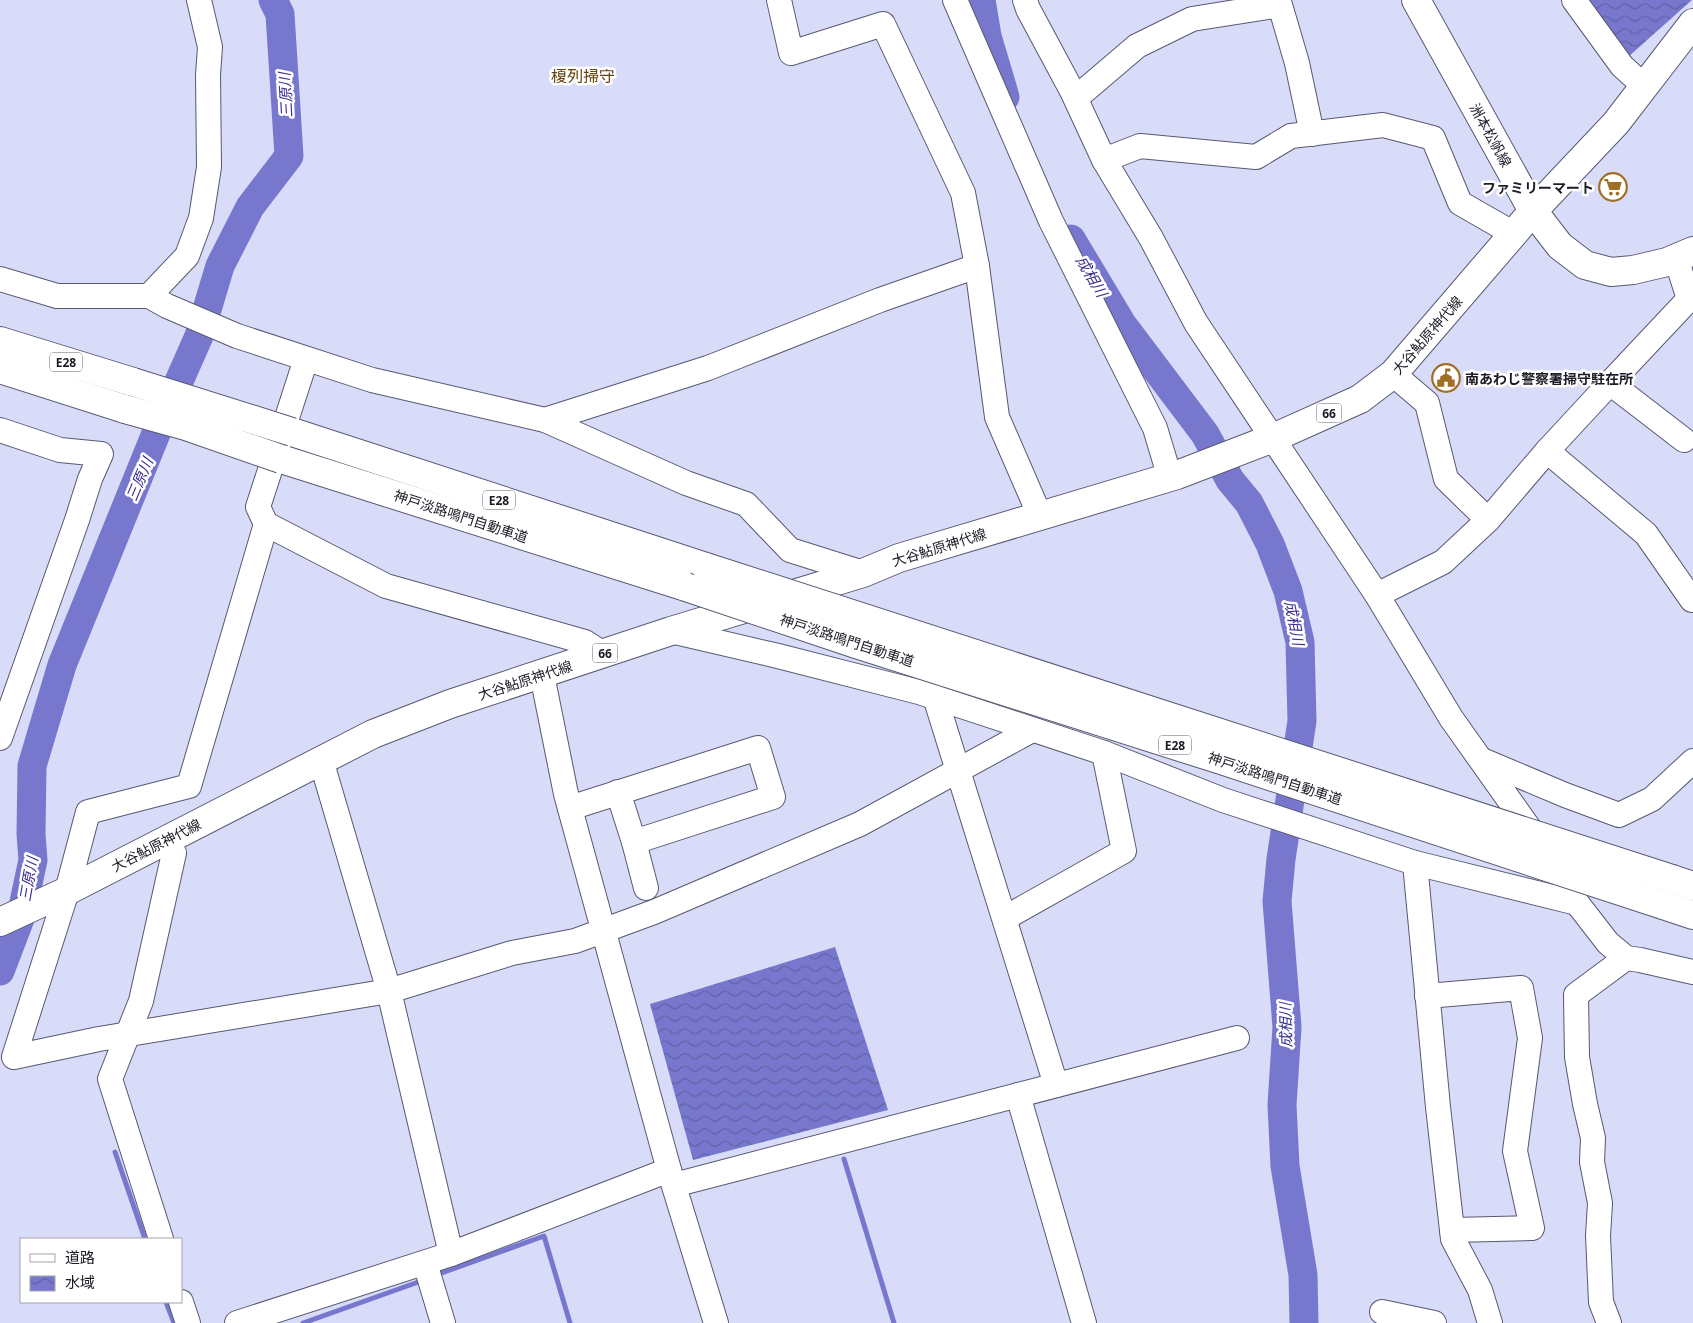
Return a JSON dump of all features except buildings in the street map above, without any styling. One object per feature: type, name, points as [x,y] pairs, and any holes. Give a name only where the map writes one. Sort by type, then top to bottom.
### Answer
[{"type":"main road","name":"洲本松帆線","points":[[1416,0],[1534,210],[1560,246],[1585,265],[1611,272],[1633,270],[1685,254]]},
{"type":"main road","name":"大谷鮎原神代線","points":[[62,892],[373,734],[441,708],[671,631],[863,573],[899,558],[1173,476],[1266,440],[1360,399],[1393,374],[1534,210],[1616,123],[1693,23]]},
{"type":"main road","name":"神戸淡路鳴門自動車道","points":[[0,341],[292,432],[1682,882]]},
{"type":"main road","name":"神戸淡路鳴門自動車道","points":[[0,369],[125,409],[186,426],[281,459],[1240,766],[1693,914]]},
{"type":"main road","name":"66","points":[[0,922],[62,892]]},
{"type":"street","points":[[158,301],[187,256],[201,218],[210,167],[208,75],[210,47],[199,0]]},
{"type":"street","points":[[779,0],[791,53],[883,24],[963,193],[977,266],[997,417],[1040,516]]},
{"type":"street","points":[[955,0],[1051,221],[1154,428],[1173,476]]},
{"type":"street","points":[[1025,0],[1076,98],[1104,160],[1151,238],[1196,323],[1266,440],[1377,595],[1450,718],[1482,760],[1563,876],[1578,903],[1608,943],[1626,958],[1693,972]]},
{"type":"street","points":[[1574,0],[1622,66],[1645,87]]},
{"type":"street","points":[[1076,98],[1137,46],[1192,18],[1280,5],[1298,63],[1312,134]]},
{"type":"street","points":[[1104,160],[1140,146],[1256,157],[1291,136],[1383,125],[1433,138],[1460,203],[1514,234]]},
{"type":"street","points":[[1377,595],[1443,562],[1488,520],[1547,452],[1689,299],[1685,254]]},
{"type":"street","points":[[545,420],[708,368],[880,300],[977,266]]},
{"type":"street","points":[[0,279],[57,296],[158,301],[238,336],[372,380],[545,420],[686,483],[746,504],[790,550],[863,573]]},
{"type":"street","points":[[306,359],[258,507],[266,524],[386,586],[585,642],[604,654]]},
{"type":"street","points":[[1393,374],[1426,403],[1446,479],[1488,520]]},
{"type":"street","points":[[1610,383],[1684,440]]},
{"type":"street","points":[[0,430],[60,450],[101,454],[90,479],[0,738]]},
{"type":"street","points":[[1547,452],[1646,534],[1692,600]]},
{"type":"street","points":[[266,524],[189,786],[88,812],[62,892],[14,1057],[127,1034],[389,991],[512,953],[574,941],[654,912],[860,824],[1032,730]]},
{"type":"street","points":[[671,631],[778,656],[935,697],[1104,753],[1244,807],[1415,864],[1578,903]]},
{"type":"street","points":[[542,675],[570,808],[605,930],[671,1178],[716,1323]]},
{"type":"street","points":[[935,697],[1056,1085]]},
{"type":"street","points":[[570,808],[758,748],[773,797],[634,842]]},
{"type":"street","points":[[1004,918],[1124,851],[1104,753]]},
{"type":"street","points":[[321,760],[389,991],[451,1254]]},
{"type":"street","points":[[1482,760],[1565,796],[1619,815],[1652,799],[1693,761]]},
{"type":"street","points":[[618,792],[646,888]]},
{"type":"street","points":[[161,1238],[110,1079],[141,1001],[174,852]]},
{"type":"street","points":[[1415,864],[1453,1239],[1480,1290],[1490,1323]]},
{"type":"street","points":[[1609,1323],[1602,1302],[1598,1236],[1600,1203],[1592,1162],[1593,1138],[1584,1104],[1577,1057],[1576,995],[1626,958]]},
{"type":"street","points":[[1427,996],[1521,988],[1530,1038],[1515,1151],[1532,1228],[1452,1230]]},
{"type":"street","points":[[237,1323],[425,1263],[671,1178],[1018,1095],[1237,1038]]},
{"type":"street","points":[[1018,1095],[1084,1323]]},
{"type":"street","points":[[425,1263],[443,1323]]},
{"type":"street","points":[[181,1303],[188,1323]]},
{"type":"street","points":[[1382,1312],[1434,1323]]},
{"type":"water","points":[[1585,0],[1692,0],[1628,57]]},
{"type":"water","points":[[835,947],[888,1110],[693,1160],[650,1004]]},
{"type":"waterway","name":"三原川","points":[[0,971],[21,916],[33,860],[31,834],[32,766],[62,665],[157,431],[199,336],[220,266],[250,207],[289,156],[280,14],[273,0]]},
{"type":"waterway","name":"成相川","points":[[981,0],[987,36],[1005,97]]},
{"type":"waterway","name":"成相川","points":[[1071,239],[1122,324],[1205,434],[1230,480],[1249,503],[1270,544],[1288,591],[1300,642],[1302,721],[1281,859],[1277,901],[1287,1027],[1282,1105],[1285,1166],[1303,1275],[1304,1323]]},
{"type":"waterway","points":[[115,1152],[145,1238]]},
{"type":"waterway","points":[[844,1159],[894,1323]]},
{"type":"waterway","points":[[436,1275],[544,1236],[570,1323]]},
{"type":"waterway","points":[[303,1323],[424,1280]]},
{"type":"waterway","points":[[166,1303],[174,1323]]},
{"type":"place","name":"ファミリーマート","points":[[1613,187]]},
{"type":"place","name":"南あわじ警察署掃守駐在所","points":[[1446,378]]},
{"type":"district","name":"榎列掃守","points":[[583,76]]}]
